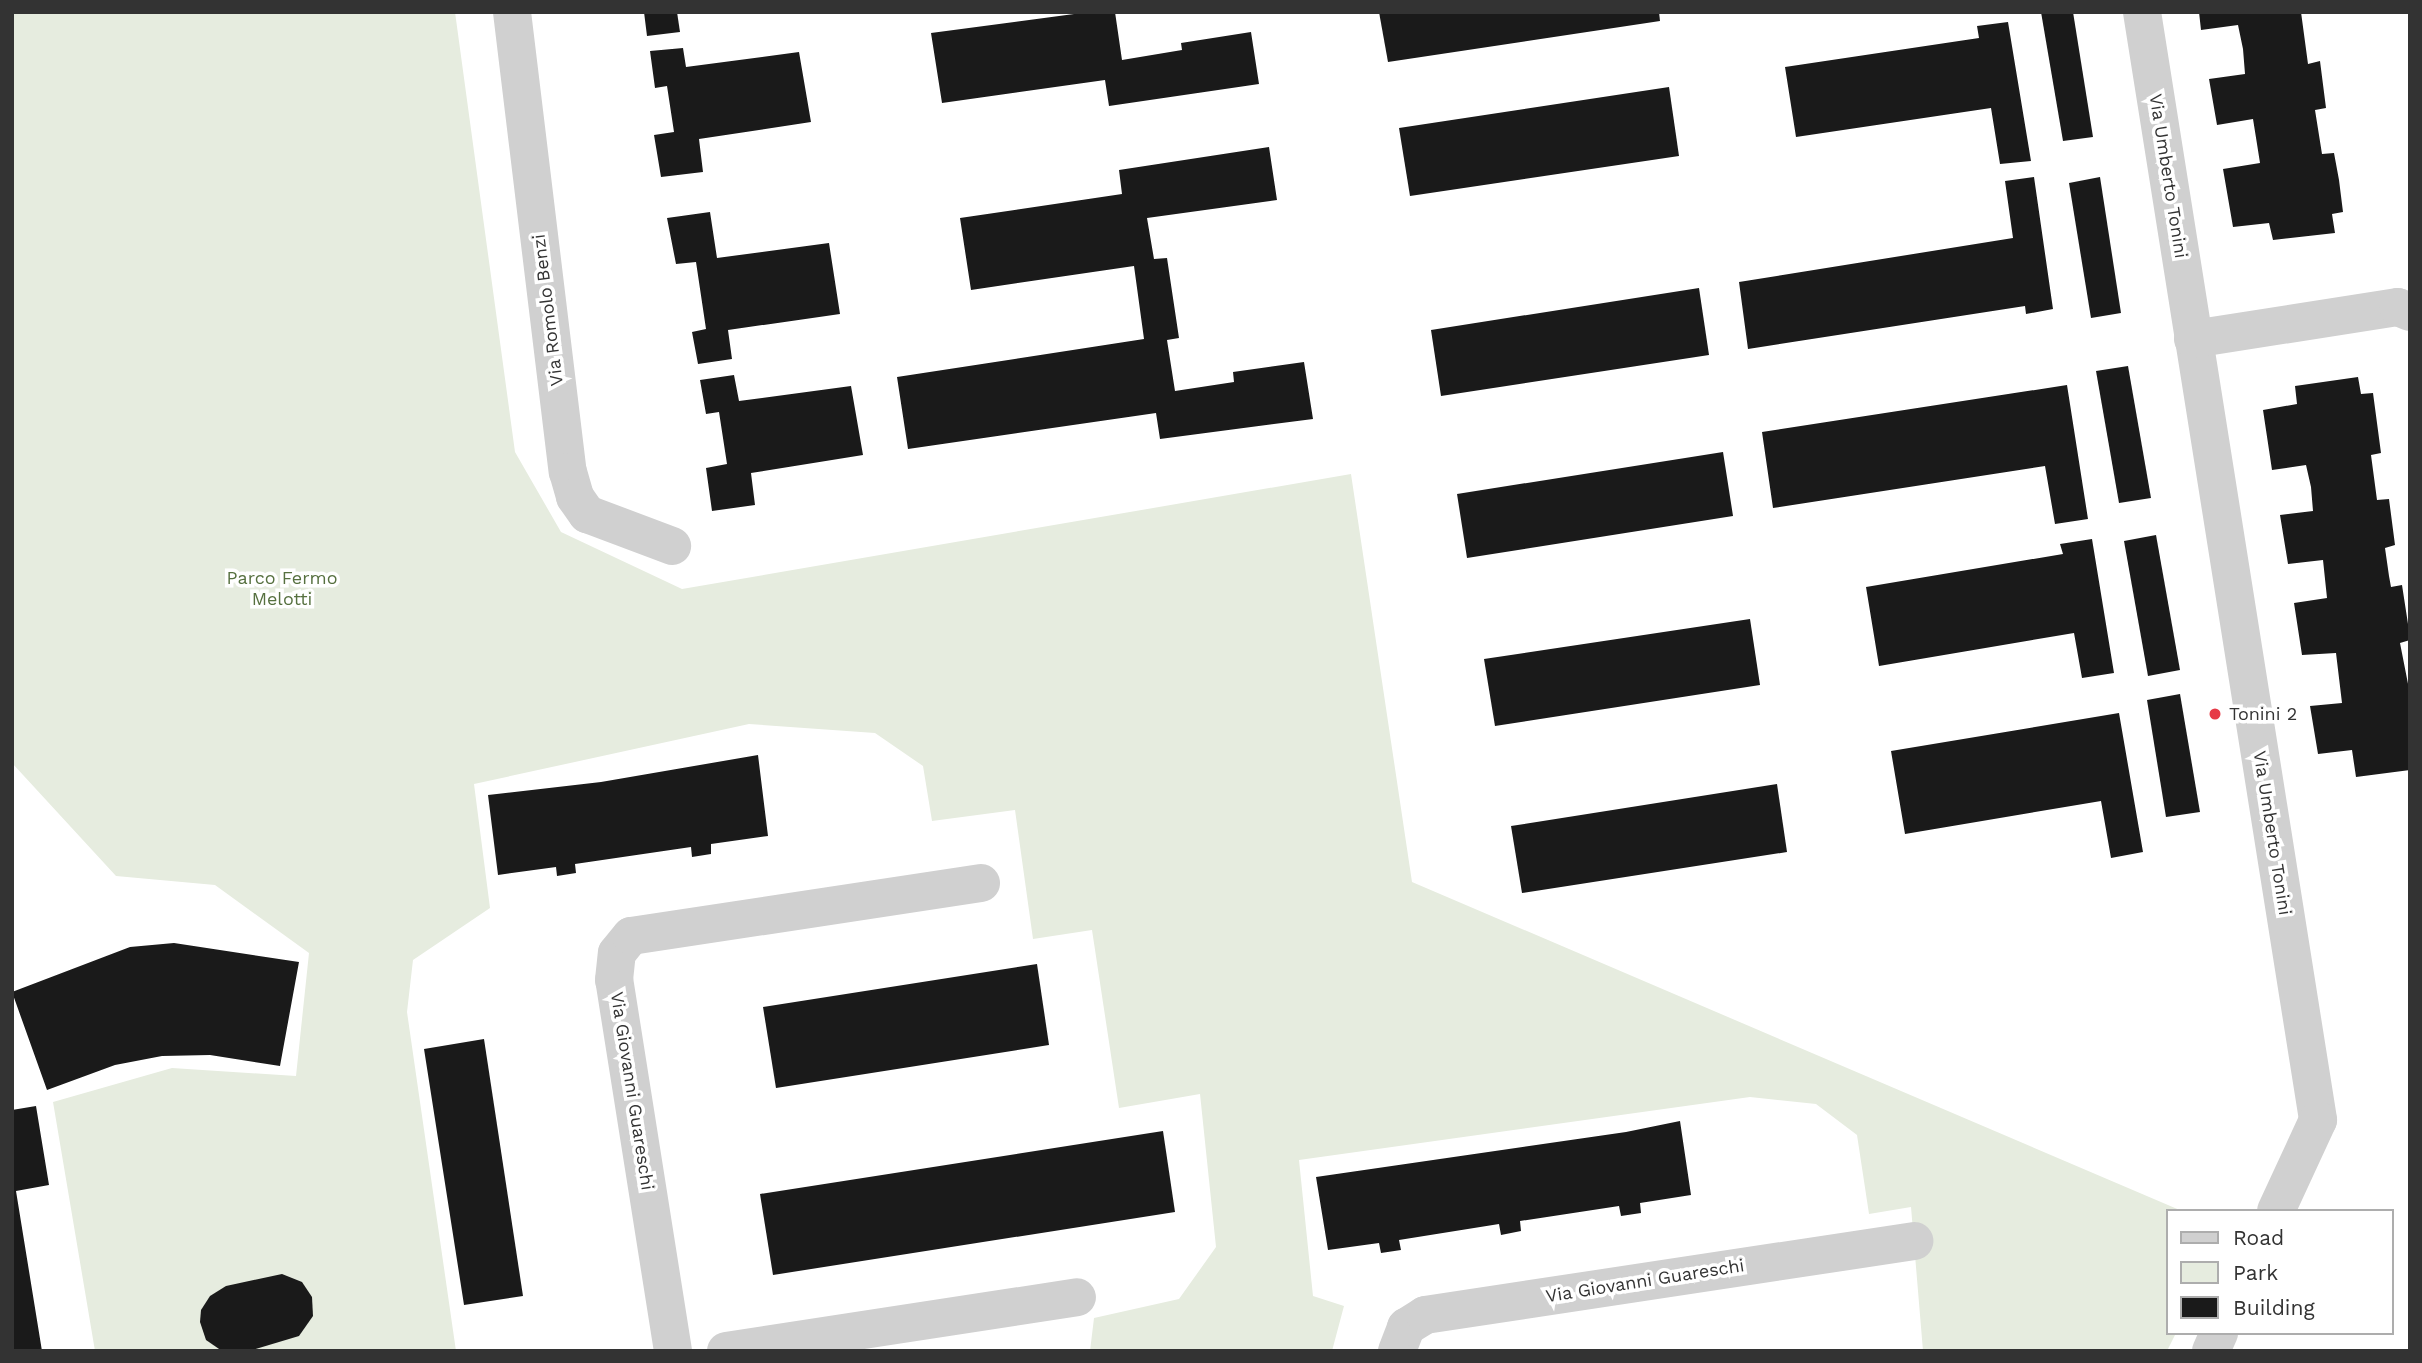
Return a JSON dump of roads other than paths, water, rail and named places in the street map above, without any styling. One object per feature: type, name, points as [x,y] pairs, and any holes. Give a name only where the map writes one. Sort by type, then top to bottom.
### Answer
[{"type":"street","name":"Via Romolo Benzi","points":[[512,12],[568,472],[575,497],[587,513],[672,546]]},
{"type":"street","name":"Via Umberto Tonini","points":[[2142,12],[2318,1120],[2277,1209]]},
{"type":"street","points":[[2193,339],[2398,307],[2410,312]]},
{"type":"street","name":"Via Giovanni Guareschi","points":[[673,1351],[614,980],[617,953],[631,936],[981,883]]},
{"type":"street","name":"Via Giovanni Guareschi","points":[[1397,1351],[1406,1327],[1425,1314],[1914,1241]]},
{"type":"street","points":[[726,1351],[1077,1297]]},
{"type":"street","points":[[2211,1351],[2218,1335]]},
{"type":"place","name":"Tonini 2","points":[[2215,714]]},
{"type":"park label","name":"Parco Fermo Melotti","points":[[282,589]]}]
